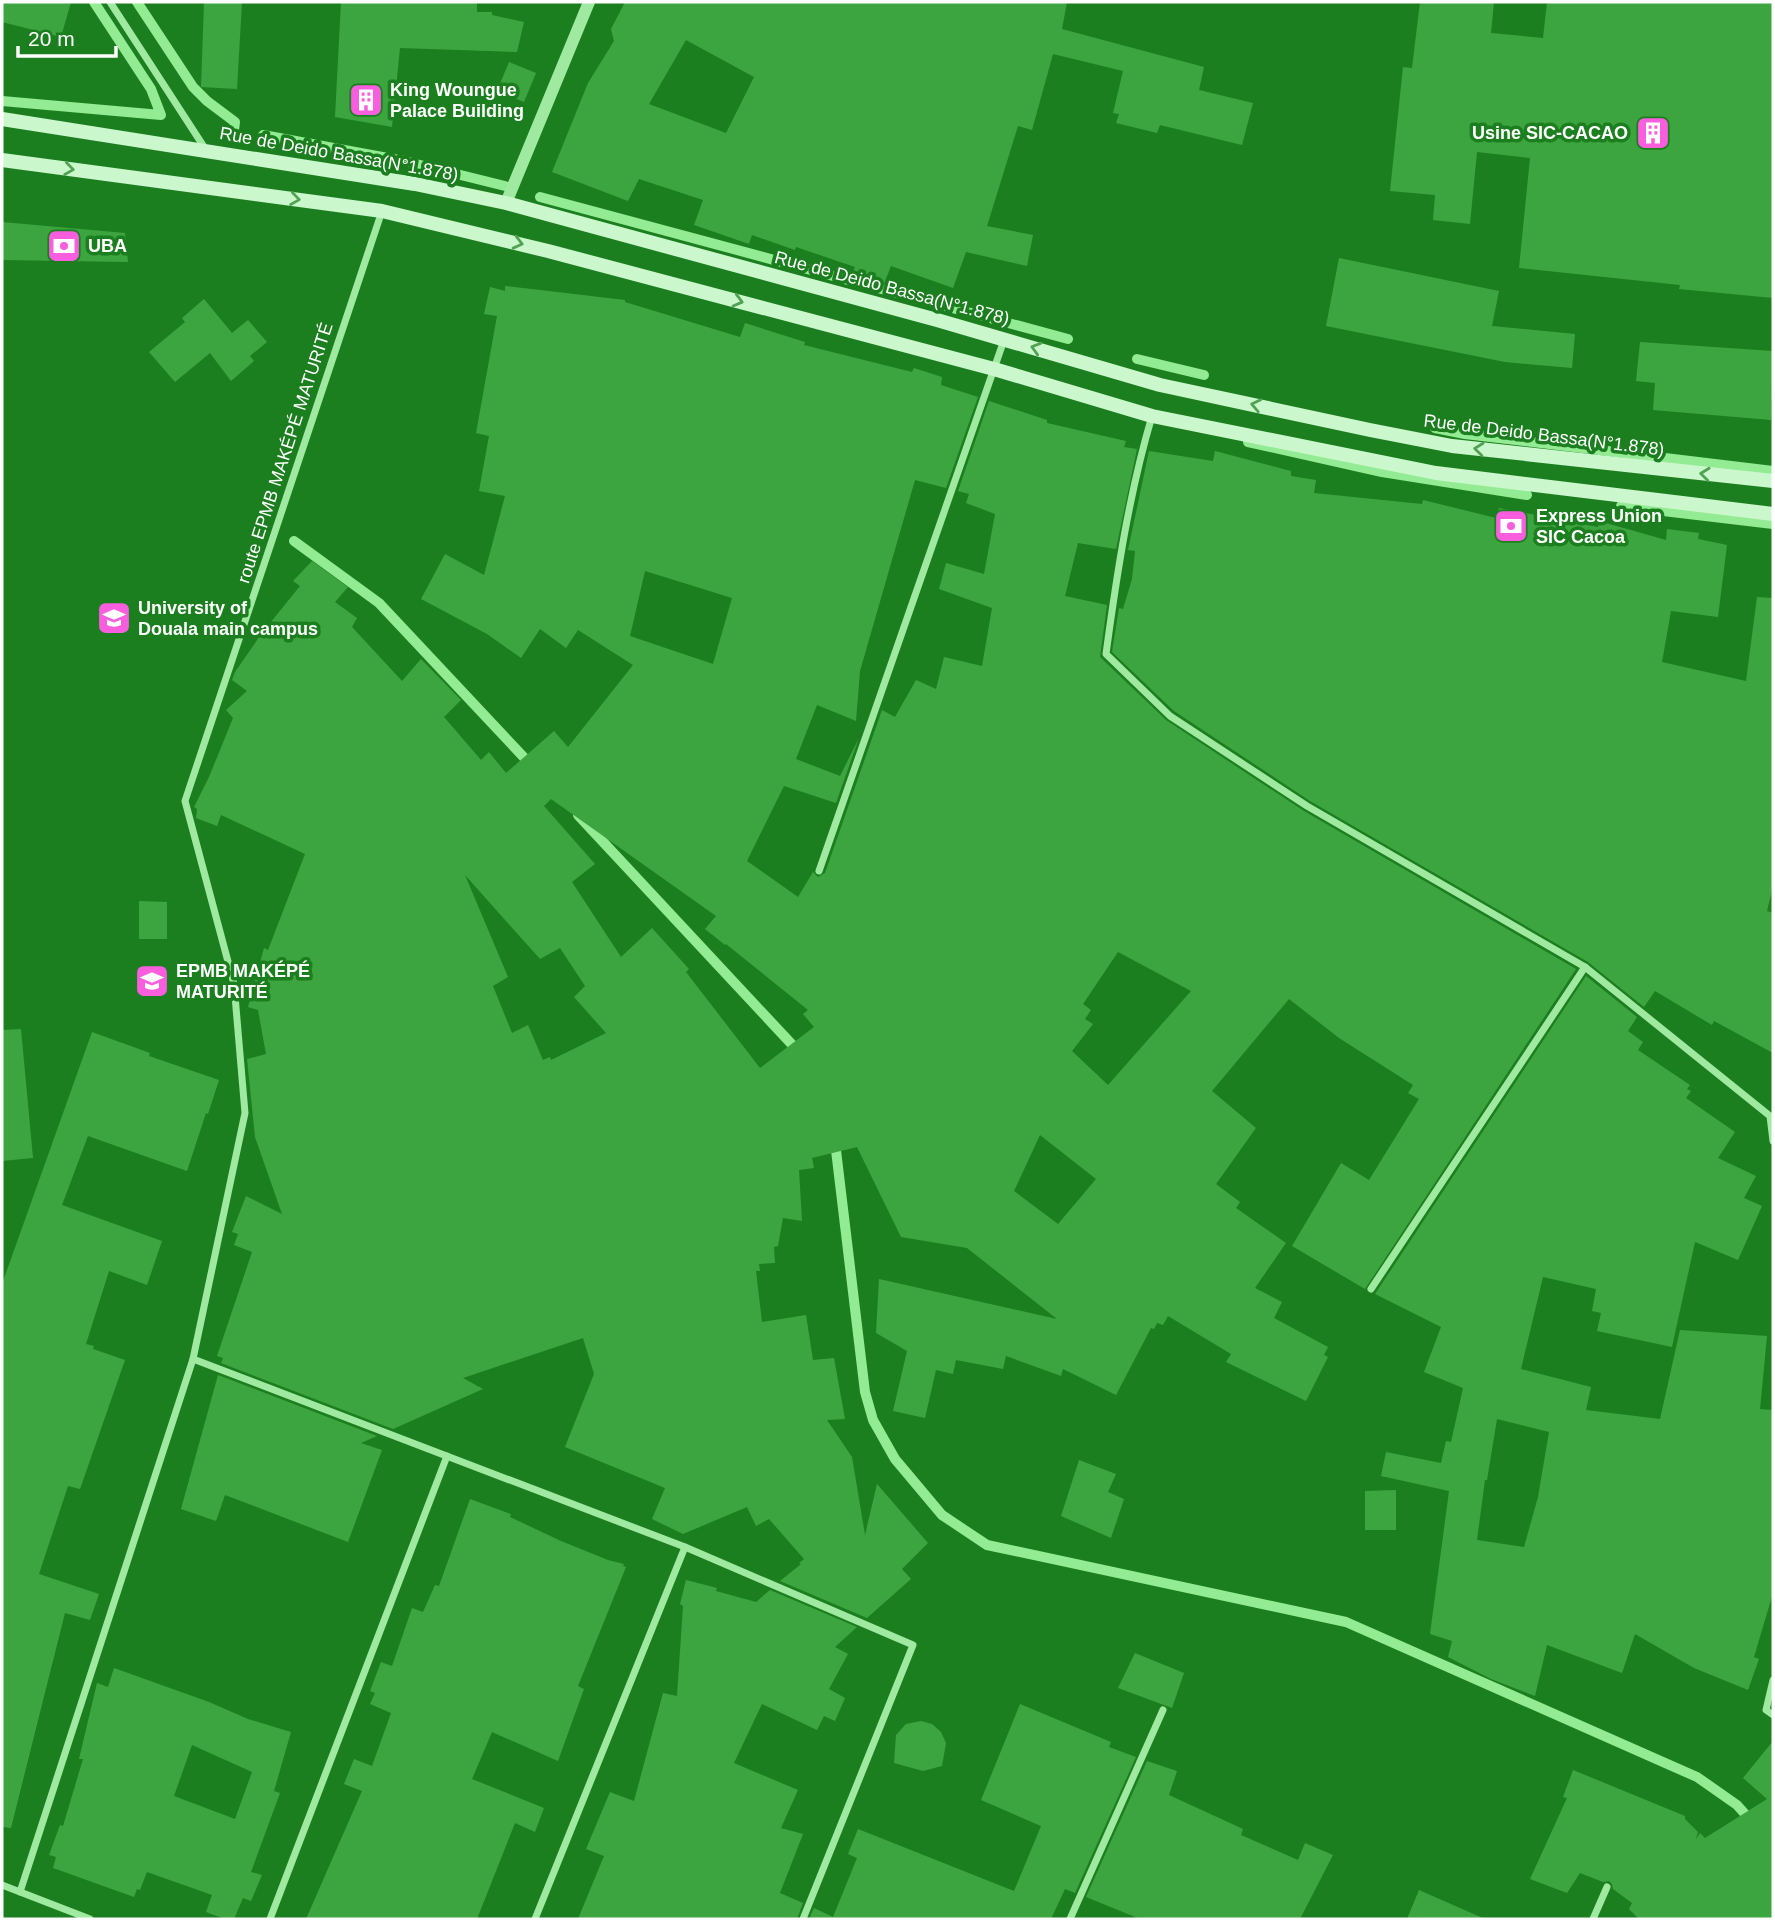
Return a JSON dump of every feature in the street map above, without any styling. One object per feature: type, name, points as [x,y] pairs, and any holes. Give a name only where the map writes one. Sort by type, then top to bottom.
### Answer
[{"type":"main road","name":"Rue de Deido Bassa(N°1.878)","points":[[2,119],[415,184],[506,203],[1004,339],[1160,385],[1452,446],[1773,481]]},
{"type":"main road","points":[[2,160],[382,211],[548,251],[994,369],[1152,416],[1436,473],[1773,514]]},
{"type":"street","points":[[110,2],[206,151]]},
{"type":"street","points":[[506,203],[589,2]]},
{"type":"street","name":"route EPMB MAKÉPÉ MATURITÉ","points":[[20,1892],[193,1359],[244,1113],[234,984],[185,801],[382,211]]},
{"type":"street","points":[[819,871],[1004,339]]},
{"type":"street","points":[[1152,416],[1139,461],[1118,565],[1105,654],[1170,716],[1307,806],[1585,967],[1772,1115],[1773,1142]]},
{"type":"street","points":[[1371,1289],[1585,967]]},
{"type":"street","points":[[193,1359],[685,1546],[913,1645],[803,1919]]},
{"type":"street","points":[[270,1919],[447,1456]]},
{"type":"street","points":[[535,1919],[685,1546]]},
{"type":"street","points":[[1773,1680],[1766,1710],[1773,1715]]},
{"type":"street","points":[[1070,1919],[1163,1710]]},
{"type":"street","points":[[2,1885],[90,1919]]},
{"type":"street","points":[[1593,1919],[1607,1887]]},
{"type":"building","points":[[2,2],[71,2],[61,37],[2,22]]},
{"type":"building","points":[[204,2],[242,2],[237,89],[201,87]]},
{"type":"building","points":[[341,2],[477,2],[477,12],[492,12],[492,15],[524,22],[517,52],[400,48],[392,127],[335,117]]},
{"type":"building","points":[[625,2],[1067,2],[1062,29],[1204,67],[1199,90],[1253,103],[1242,145],[1160,125],[1157,133],[1116,123],[1119,114],[1113,113],[1123,71],[1053,54],[1032,130],[1018,126],[987,226],[1033,235],[1027,266],[966,252],[953,288],[891,266],[884,284],[851,276],[855,267],[796,247],[795,250],[752,235],[749,244],[694,225],[703,200],[639,179],[628,201],[552,172],[588,83],[614,41],[611,29]],"holes":[[[686,40],[754,77],[726,133],[649,104]]]},
{"type":"building","name":"Usine SIC-CACAO","points":[[1420,2],[1494,2],[1491,33],[1543,38],[1547,2],[1773,2],[1773,298],[1519,268],[1530,158],[1477,152],[1470,224],[1433,220],[1435,195],[1390,191],[1403,67],[1412,68]]},
{"type":"building","points":[[509,62],[536,73],[524,102],[497,91]]},
{"type":"building","name":"UBA","points":[[2,222],[125,233],[128,262],[2,260]]},
{"type":"building","points":[[1339,258],[1499,291],[1492,326],[1575,334],[1572,368],[1505,362],[1326,326]]},
{"type":"building","points":[[505,286],[625,300],[740,337],[745,323],[805,342],[804,345],[912,372],[914,368],[942,377],[941,385],[978,397],[946,488],[915,480],[860,671],[856,721],[817,705],[796,759],[840,776],[859,738],[836,803],[784,786],[747,861],[798,897],[813,872],[818,877],[825,873],[882,710],[895,717],[916,680],[936,689],[944,657],[982,666],[992,608],[939,589],[946,563],[984,574],[995,514],[966,503],[969,494],[958,491],[989,401],[1047,420],[1047,423],[1126,441],[1124,447],[1137,449],[1116,549],[1078,543],[1065,596],[1107,605],[1100,657],[1166,720],[1304,811],[1576,969],[1365,1289],[1292,1246],[1341,1163],[1369,1180],[1419,1099],[1408,1093],[1413,1085],[1339,1038],[1289,999],[1212,1091],[1256,1128],[1216,1184],[1240,1202],[1236,1208],[1286,1243],[1255,1288],[1282,1302],[1274,1318],[1328,1347],[1324,1355],[1328,1357],[1306,1401],[1226,1362],[1231,1354],[1168,1316],[1163,1325],[1157,1323],[1154,1329],[1151,1328],[1116,1395],[1063,1369],[1061,1376],[1006,1356],[1003,1369],[956,1360],[953,1374],[936,1370],[925,1418],[893,1411],[907,1351],[876,1333],[879,1279],[1057,1319],[967,1248],[901,1237],[857,1147],[812,1158],[814,1168],[799,1170],[802,1221],[783,1218],[778,1246],[774,1247],[775,1263],[759,1264],[760,1271],[756,1271],[762,1322],[806,1315],[813,1360],[834,1358],[845,1419],[827,1420],[852,1457],[865,1535],[877,1484],[928,1543],[902,1569],[911,1579],[867,1618],[780,1581],[804,1559],[769,1519],[756,1526],[747,1507],[683,1534],[652,1519],[665,1488],[565,1447],[594,1374],[583,1338],[463,1378],[483,1389],[393,1429],[221,1363],[223,1358],[217,1356],[252,1252],[234,1245],[238,1234],[232,1232],[246,1196],[282,1214],[255,1137],[247,1059],[266,1054],[258,1010],[248,1007],[264,948],[268,950],[305,854],[221,815],[217,826],[196,818],[197,809],[194,807],[233,718],[226,710],[247,691],[232,680],[235,672],[300,586],[293,581],[312,561],[348,587],[335,602],[357,618],[352,627],[402,681],[421,659],[461,700],[444,717],[481,760],[489,752],[506,773],[554,731],[568,747],[633,665],[578,630],[566,648],[540,629],[521,658],[487,634],[421,599],[445,554],[484,575],[505,496],[479,491],[489,436],[476,433],[497,316],[484,314],[490,287],[505,291]],"holes":[[[645,571],[732,598],[713,664],[630,636]],[[551,799],[716,916],[705,929],[808,1010],[803,1014],[814,1027],[760,1068],[686,972],[689,969],[652,928],[621,957],[572,882],[595,864],[544,806]],[[465,875],[540,959],[560,948],[585,986],[574,997],[606,1033],[551,1060],[550,1057],[543,1060],[528,1025],[512,1033],[493,986],[508,977]],[[1118,952],[1191,991],[1108,1085],[1072,1051],[1093,1024],[1085,1019],[1091,1010],[1083,1004]],[[1040,1135],[1096,1179],[1058,1224],[1014,1191]]]},
{"type":"building","points":[[204,299],[232,333],[248,320],[267,342],[250,356],[254,361],[231,381],[210,353],[175,382],[149,352],[185,322],[182,318]]},
{"type":"building","points":[[1640,342],[1773,351],[1771,420],[1653,410],[1655,383],[1636,381]]},
{"type":"building","points":[[1149,451],[1213,461],[1215,451],[1291,471],[1291,476],[1316,480],[1314,493],[1422,504],[1423,500],[1496,518],[1499,508],[1598,527],[1599,521],[1666,540],[1667,529],[1699,533],[1698,539],[1727,545],[1718,617],[1671,611],[1662,662],[1746,681],[1757,597],[1773,598],[1773,886],[1767,911],[1773,913],[1773,1053],[1714,1021],[1712,1025],[1655,991],[1644,1007],[1588,962],[1310,801],[1174,711],[1112,652],[1119,608],[1123,609],[1132,579],[1135,551],[1128,550]]},
{"type":"building","points":[[139,901],[167,902],[167,939],[139,939]]},
{"type":"building","points":[[1586,976],[1637,1017],[1628,1031],[1643,1042],[1638,1050],[1690,1085],[1687,1089],[1691,1091],[1686,1098],[1735,1132],[1718,1158],[1756,1176],[1744,1198],[1762,1206],[1738,1260],[1695,1242],[1672,1347],[1597,1331],[1601,1313],[1592,1311],[1596,1289],[1543,1277],[1521,1369],[1591,1387],[1586,1410],[1660,1419],[1680,1330],[1767,1336],[1760,1409],[1773,1410],[1773,1593],[1754,1657],[1759,1659],[1748,1690],[1694,1668],[1635,1634],[1622,1673],[1547,1645],[1535,1696],[1491,1679],[1448,1657],[1452,1641],[1430,1634],[1449,1491],[1381,1476],[1386,1452],[1441,1463],[1446,1441],[1451,1442],[1463,1388],[1424,1372],[1441,1327],[1375,1294]],"holes":[[[1497,1419],[1549,1432],[1538,1497],[1524,1547],[1477,1540]]]},
{"type":"building","points":[[21,1029],[33,1158],[2,1161],[2,1030]]},
{"type":"building","points":[[92,1032],[150,1053],[149,1056],[219,1080],[187,1171],[88,1136],[62,1205],[162,1241],[147,1285],[109,1271],[86,1344],[125,1360],[80,1489],[68,1486],[39,1574],[99,1594],[90,1620],[65,1613],[11,1828],[2,1827],[2,1284]]},
{"type":"building","points":[[218,1375],[377,1436],[361,1443],[382,1450],[348,1542],[225,1495],[216,1521],[181,1509]]},
{"type":"building","points":[[1079,1460],[1116,1474],[1108,1492],[1124,1499],[1111,1538],[1061,1516]]},
{"type":"building","points":[[1396,1490],[1396,1530],[1365,1530],[1365,1491]]},
{"type":"building","points":[[470,1499],[511,1514],[510,1517],[561,1541],[626,1567],[578,1686],[584,1689],[558,1761],[492,1732],[472,1779],[544,1808],[535,1832],[515,1823],[477,1919],[306,1919],[362,1791],[344,1784],[354,1759],[372,1766],[391,1713],[370,1704],[375,1693],[370,1691],[381,1662],[392,1666],[412,1608],[423,1612],[435,1585],[439,1586]]},
{"type":"building","points":[[686,1580],[756,1602],[770,1590],[857,1627],[835,1647],[848,1654],[829,1689],[845,1698],[835,1721],[824,1716],[817,1730],[762,1704],[734,1763],[798,1790],[781,1828],[803,1834],[780,1893],[803,1903],[797,1919],[578,1919],[604,1856],[586,1849],[610,1792],[634,1801],[663,1693],[677,1696],[683,1606],[680,1604]]},
{"type":"building","points":[[1135,1653],[1184,1673],[1172,1708],[1118,1688]]},
{"type":"building","points":[[114,1668],[248,1719],[291,1732],[274,1791],[280,1793],[251,1872],[262,1875],[251,1901],[243,1898],[234,1919],[225,1919],[206,1912],[212,1895],[147,1872],[134,1897],[53,1868],[56,1857],[49,1855],[60,1825],[63,1826],[83,1759],[79,1759],[97,1683],[108,1687]],"holes":[[[192,1745],[252,1772],[235,1819],[174,1796]]]},
{"type":"building","points":[[1020,1704],[1111,1742],[1109,1747],[1136,1757],[1075,1893],[1065,1889],[1051,1919],[809,1919],[814,1908],[833,1917],[857,1858],[848,1854],[858,1829],[1014,1891],[1041,1826],[981,1800]]},
{"type":"building","points":[[921,1721],[932,1724],[941,1732],[946,1743],[942,1766],[923,1771],[894,1763],[896,1735],[906,1724]]},
{"type":"building","points":[[1773,1741],[1773,1919],[1639,1919],[1629,1909],[1632,1903],[1613,1889],[1609,1881],[1603,1882],[1580,1873],[1567,1893],[1530,1879],[1567,1798],[1563,1797],[1573,1770],[1685,1816],[1698,1832],[1696,1839],[1700,1833],[1705,1838],[1767,1799],[1743,1778]]},
{"type":"building","points":[[1147,1761],[1177,1771],[1169,1795],[1243,1829],[1241,1835],[1298,1860],[1305,1843],[1333,1855],[1300,1919],[1140,1919],[1086,1897]]},
{"type":"building","points":[[1419,1890],[1485,1919],[1407,1919]]},
{"type":"waterway","points":[[2,101],[161,115],[151,89],[94,2]]},
{"type":"waterway","points":[[137,2],[193,87],[235,122],[234,130]]},
{"type":"waterway","points":[[263,135],[404,161],[505,186]]},
{"type":"waterway","points":[[540,197],[1068,339]]},
{"type":"waterway","points":[[1137,359],[1204,375]]},
{"type":"waterway","points":[[1435,428],[1465,434],[1773,471]]},
{"type":"waterway","points":[[1248,442],[1382,472],[1527,495]]},
{"type":"waterway","points":[[1621,506],[1773,524]]},
{"type":"waterway","points":[[294,541],[379,603],[532,766]]},
{"type":"waterway","points":[[578,815],[799,1052]]},
{"type":"waterway","points":[[835,1142],[865,1392],[873,1420],[895,1459],[942,1515],[987,1545],[1346,1622],[1697,1777],[1737,1805],[1753,1823]]},
{"type":"place","name":"King Woungue Palace Building","points":[[366,100]]},
{"type":"place","name":"Usine SIC-CACAO","points":[[1653,133]]},
{"type":"place","name":"UBA","points":[[64,246]]},
{"type":"place","name":"Express Union SIC Cacoa","points":[[1511,526]]},
{"type":"place","name":"University of Douala main campus","points":[[114,618]]},
{"type":"place","name":"EPMB MAKÉPÉ MATURITÉ","points":[[152,981]]}]
